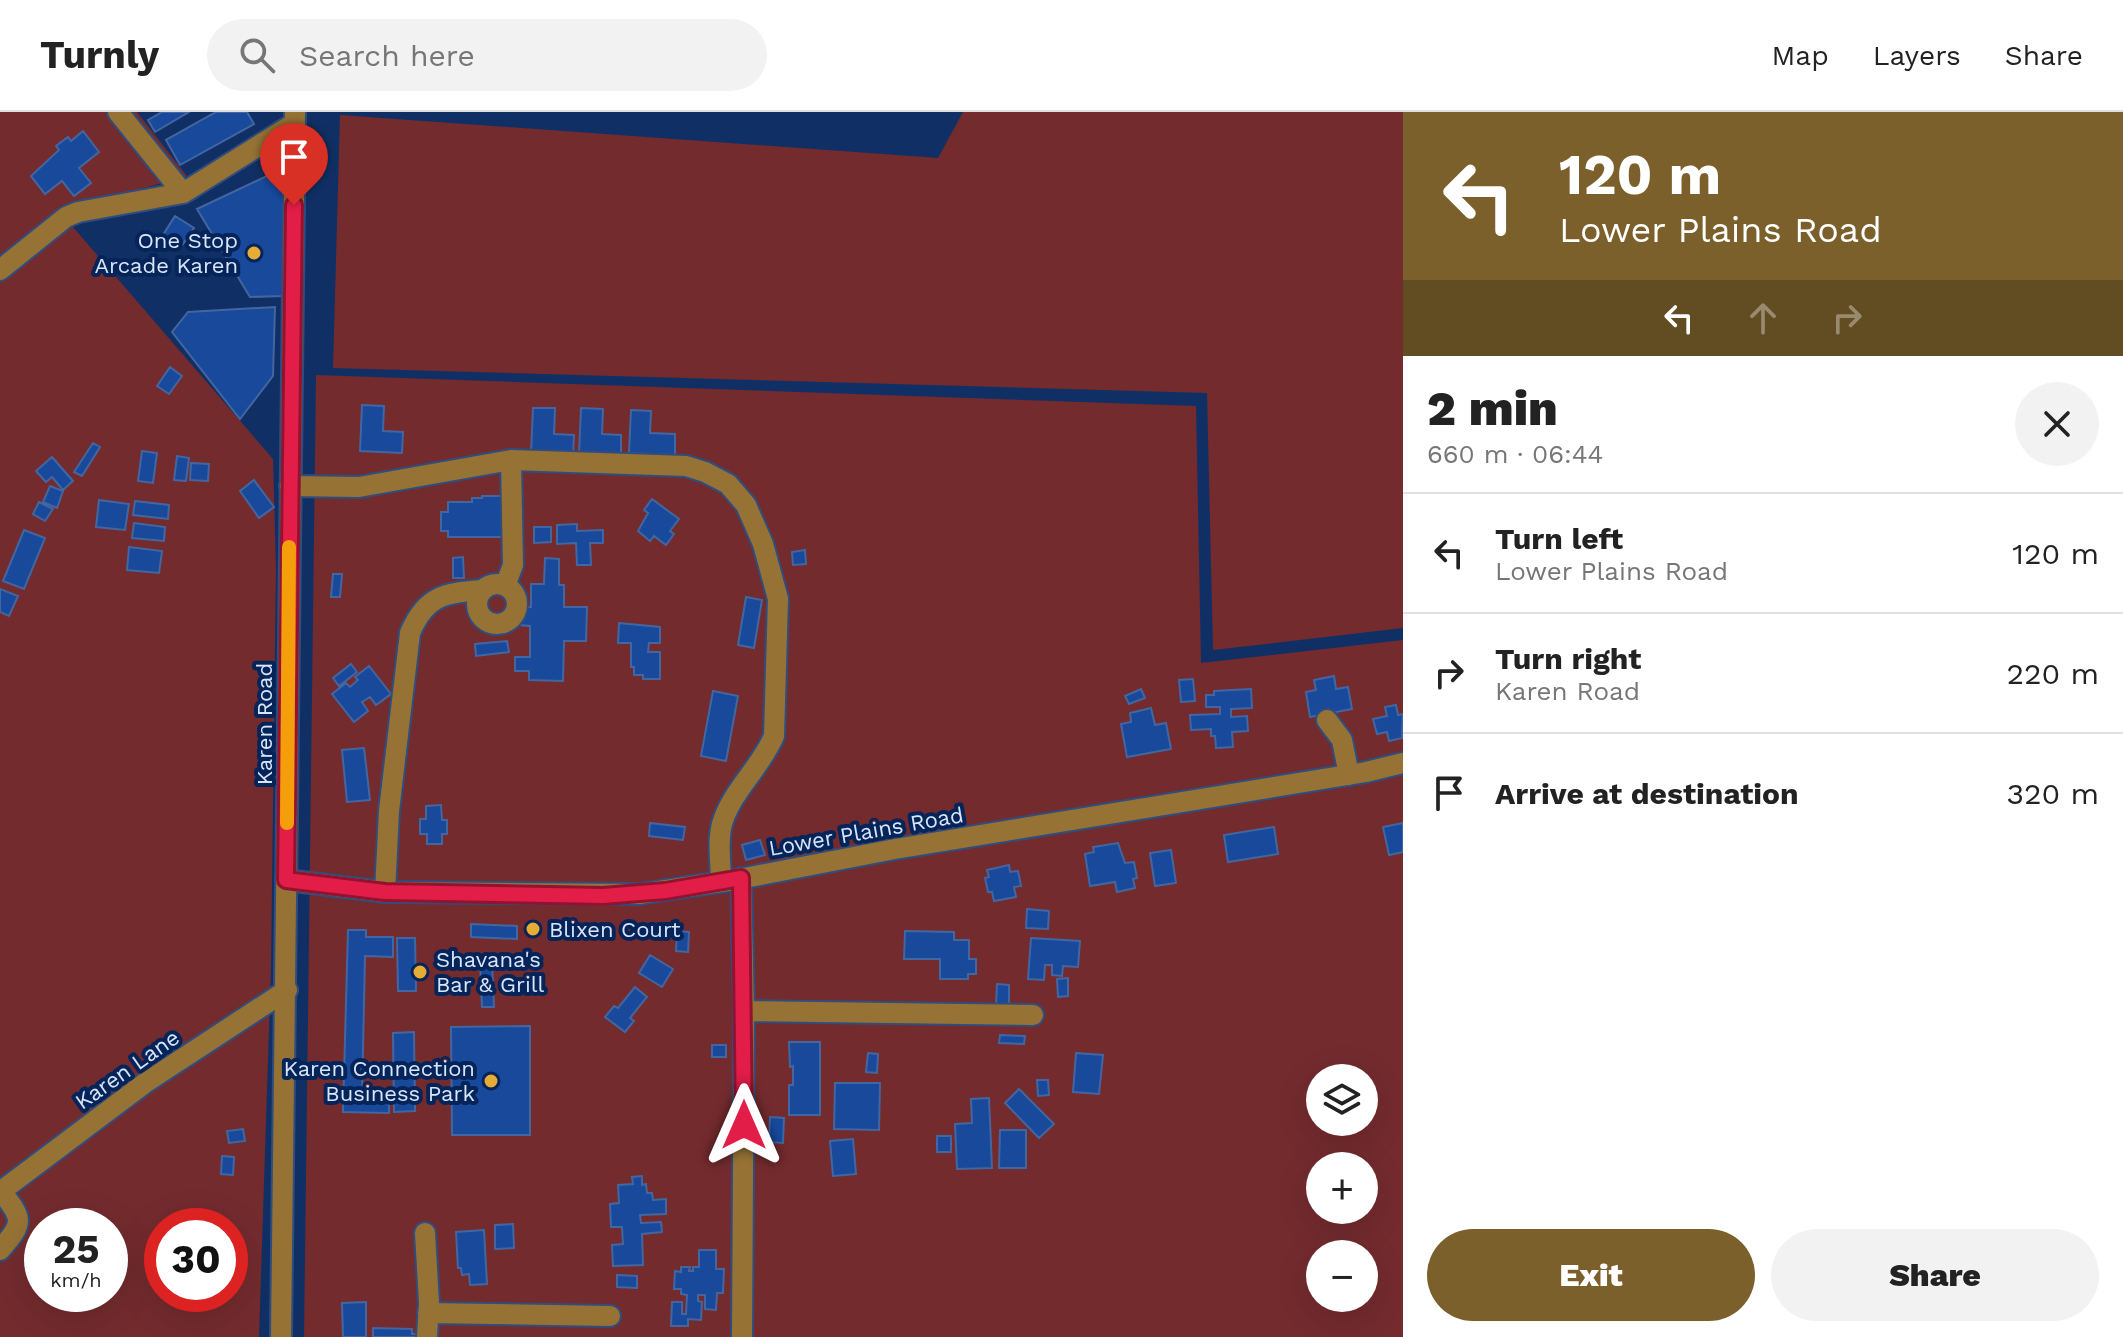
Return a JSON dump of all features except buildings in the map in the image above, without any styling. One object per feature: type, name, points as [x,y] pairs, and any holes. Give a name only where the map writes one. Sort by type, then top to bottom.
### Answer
[{"type":"street","points":[[118,112],[183,193]]},
{"type":"street","points":[[0,270],[66,217],[78,212],[183,193],[295,118]]},
{"type":"street","name":"Karen Road","points":[[281,1337],[295,118]]},
{"type":"street","points":[[290,486],[359,487],[511,460],[686,466],[728,484],[746,505],[763,544],[778,599],[774,736],[726,813],[721,827],[731,880],[744,1011],[742,1337]]},
{"type":"street","points":[[505,586],[513,565],[511,460]]},
{"type":"street","points":[[385,892],[389,811],[410,633],[416,619],[430,602],[449,593],[482,590],[492,585],[505,586],[514,593],[517,607],[508,621],[485,621],[480,616],[477,602],[482,590]]},
{"type":"street","points":[[1327,720],[1342,740],[1349,775]]},
{"type":"street","name":"Lower Plains Road","points":[[286,880],[385,892],[639,894],[1349,775],[1403,763]]},
{"type":"street","name":"Karen Lane","points":[[1,1191],[145,1083],[287,990]]},
{"type":"street","points":[[744,1011],[1033,1015]]},
{"type":"street","points":[[0,1250],[14,1235],[20,1221],[18,1212],[1,1191]]},
{"type":"street","points":[[425,1233],[427,1337]]},
{"type":"street","points":[[428,1313],[610,1316]]},
{"type":"shaded area","points":[[0,112],[137,112],[187,176],[60,212],[273,459],[276,569],[271,967],[259,1337],[0,1337]]},
{"type":"shaded area","points":[[963,112],[1403,112],[1403,628],[1213,650],[1207,393],[333,368],[340,115],[938,158]]},
{"type":"shaded area","points":[[316,375],[1196,406],[1201,663],[1403,640],[1403,1337],[304,1337]]},
{"type":"slow traffic","points":[[287,823],[289,547]]},
{"type":"place","name":"One Stop Arcade Karen","points":[[254,253]]},
{"type":"place","name":"Blixen Court","points":[[533,929]]},
{"type":"place","name":"Shavana's Bar & Grill","points":[[420,972]]},
{"type":"place","name":"Karen Connection Business Park","points":[[491,1081]]},
{"type":"route","points":[[294,205],[286,880],[385,892],[603,896],[665,891],[741,878],[744,1125]]}]
